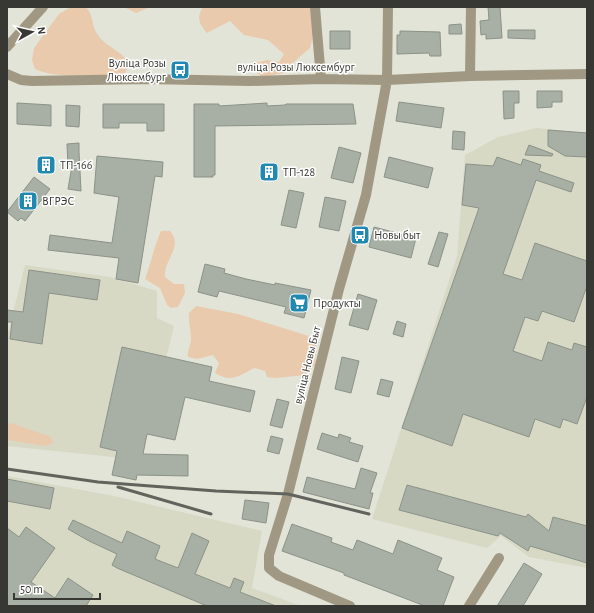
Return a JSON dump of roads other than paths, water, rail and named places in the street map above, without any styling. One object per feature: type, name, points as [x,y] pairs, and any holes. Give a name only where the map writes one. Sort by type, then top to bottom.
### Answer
[{"type":"street","points":[[7,47],[44,7]]},
{"type":"street","points":[[315,7],[321,79]]},
{"type":"street","points":[[387,80],[388,7]]},
{"type":"street","points":[[470,76],[471,7]]},
{"type":"street","name":"вуліца Розы Люксембург","points":[[7,74],[21,80],[32,81],[146,79],[250,81],[321,79],[387,80],[470,76],[587,74]]},
{"type":"street","name":"вуліца Новы Быт","points":[[350,606],[279,576],[269,568],[269,555],[288,494],[339,289],[366,195],[387,80]]},
{"type":"street","points":[[469,606],[499,558]]},
{"type":"railway","points":[[7,469],[98,482],[216,491],[288,494],[369,514]]},
{"type":"railway","points":[[118,487],[211,514]]},
{"type":"place","name":"Вуліца Розы Люксембург","points":[[180,70]]},
{"type":"place","name":"ТП-166","points":[[46,165]]},
{"type":"place","name":"ТП-128","points":[[269,172]]},
{"type":"place","name":"ВГРЭС","points":[[28,201]]},
{"type":"place","name":"Новы быт","points":[[360,235]]},
{"type":"place","name":"Продукты","points":[[299,303]]}]
